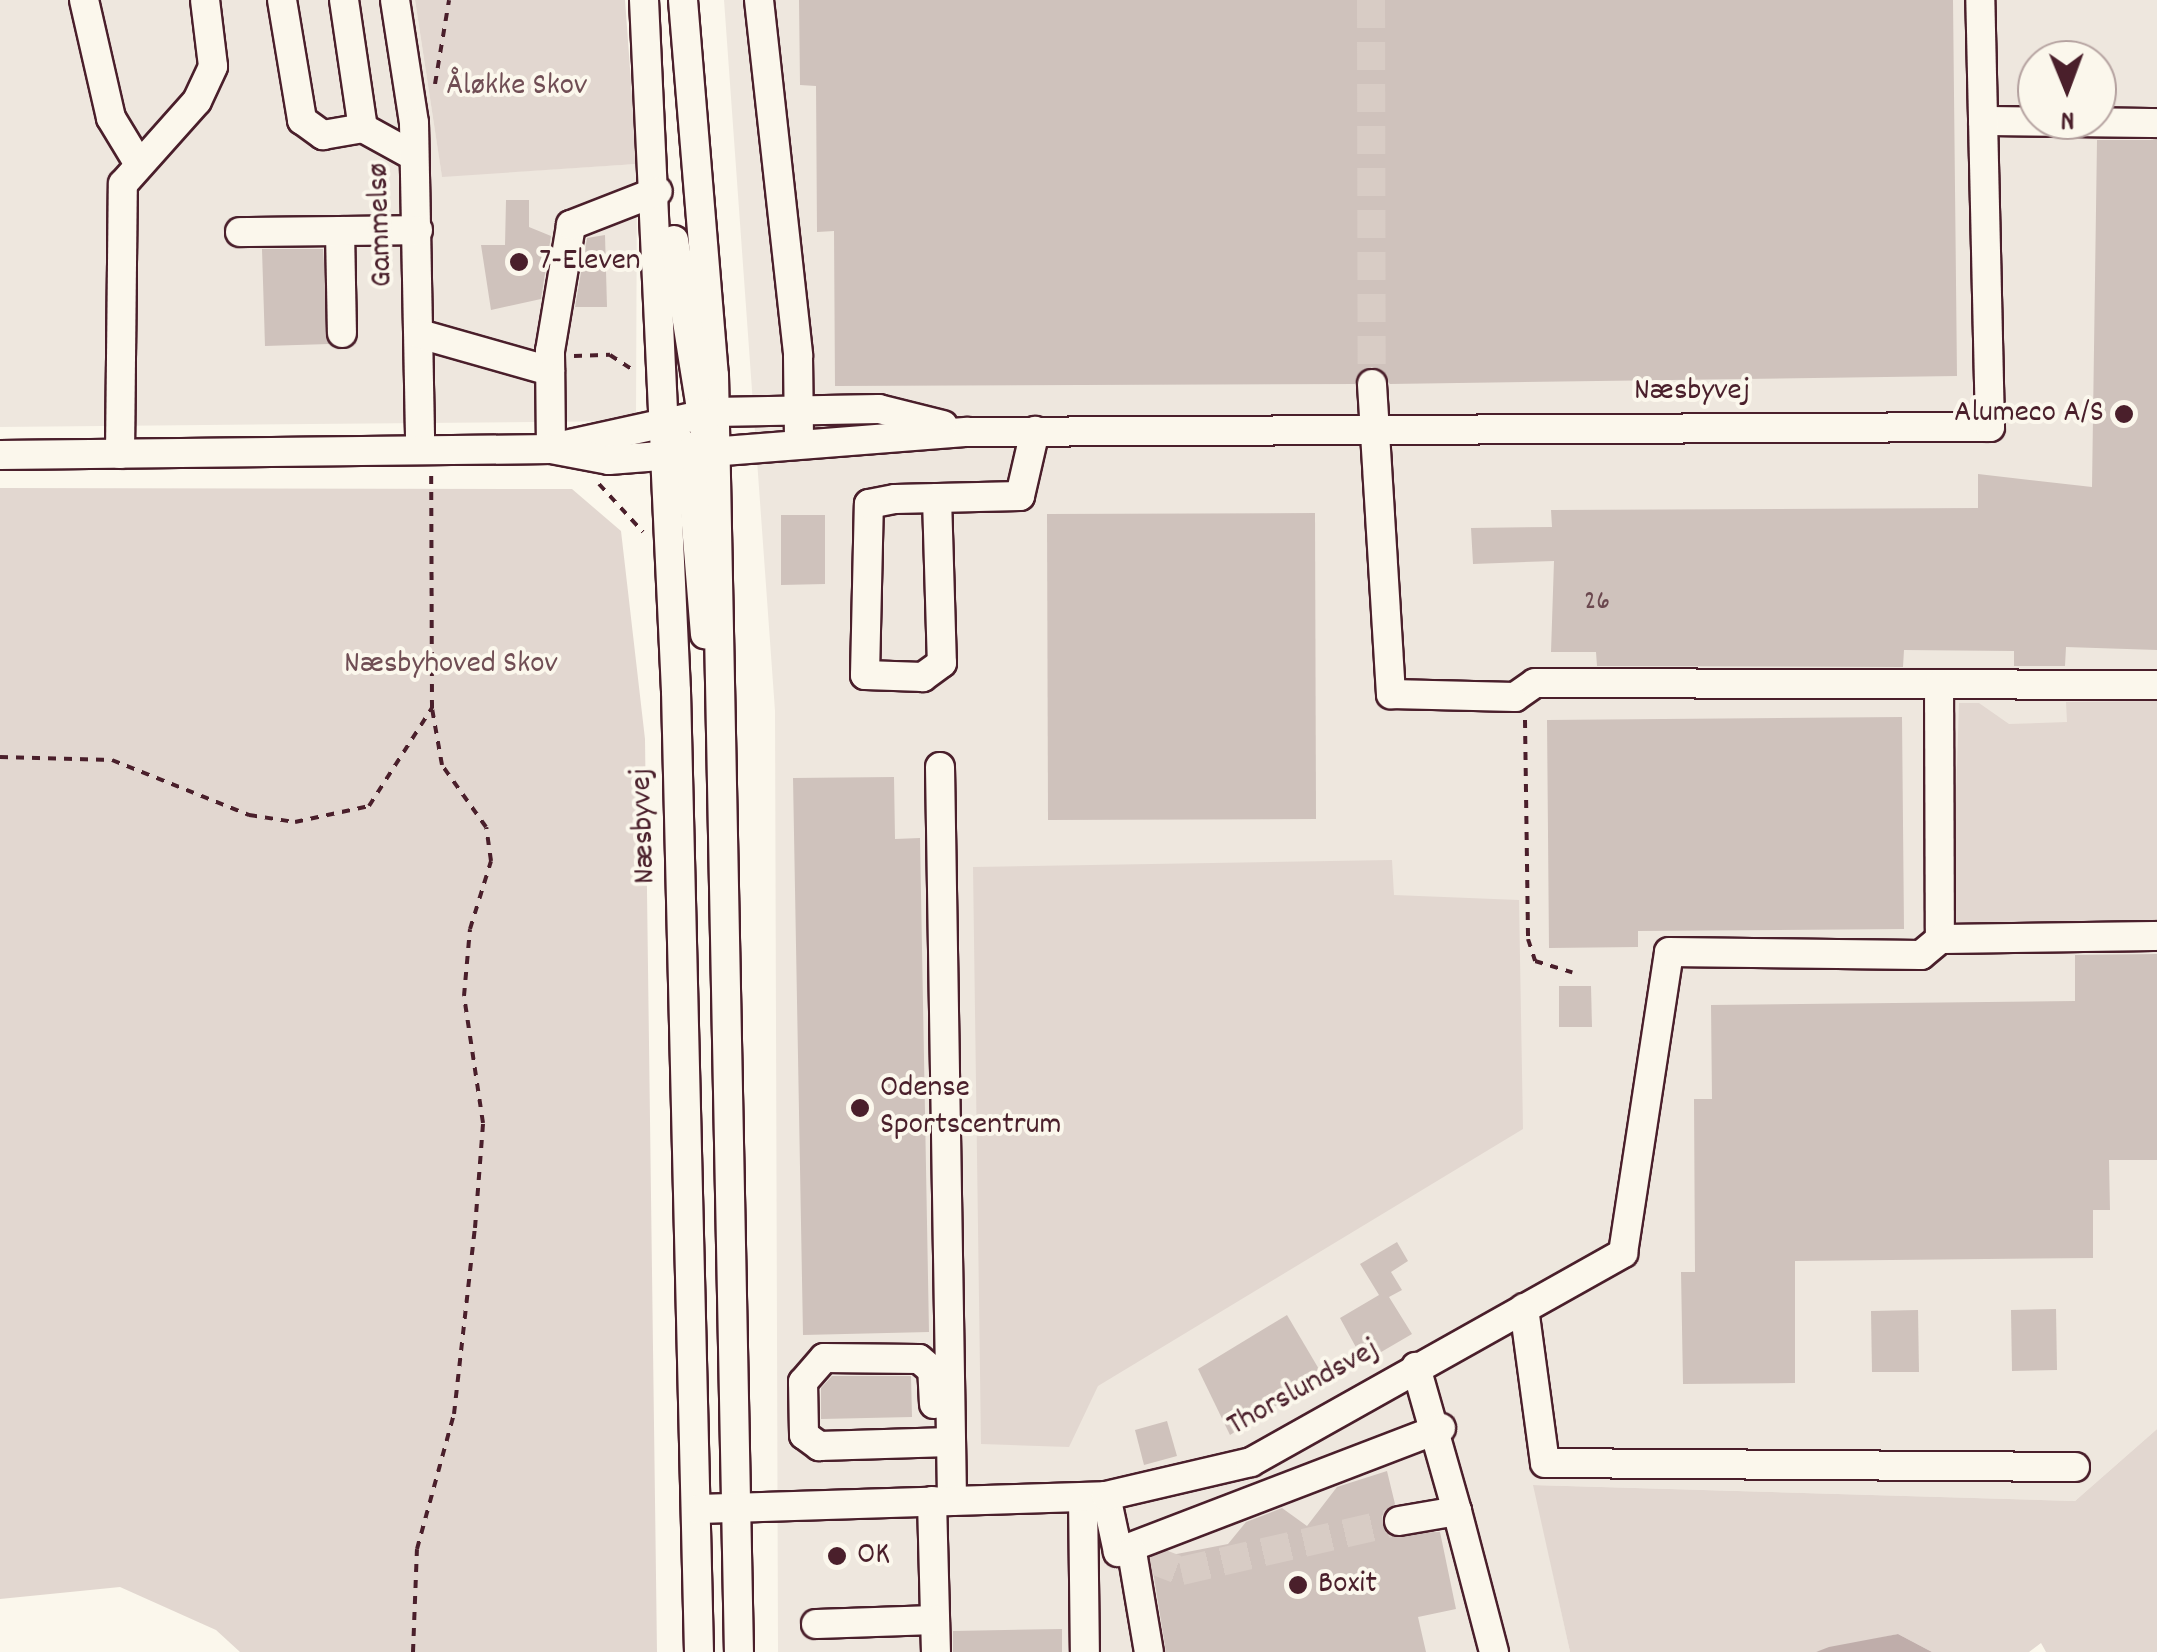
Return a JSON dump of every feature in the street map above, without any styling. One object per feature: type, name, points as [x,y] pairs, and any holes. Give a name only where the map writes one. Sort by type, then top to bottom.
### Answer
[{"type":"street","points":[[84,0],[111,118],[137,161]]},
{"type":"street","points":[[120,454],[123,184],[137,161],[197,101],[213,66],[205,0]]},
{"type":"street","points":[[282,0],[302,120],[323,135],[363,128],[414,156]]},
{"type":"street","points":[[344,0],[363,128]]},
{"type":"street","name":"Gammelsø","points":[[395,0],[414,123],[420,449]]},
{"type":"street","name":"Næsbyvej","points":[[644,0],[658,190],[665,425],[690,453],[720,729],[739,1652]]},
{"type":"street","name":"Næsbyvej","points":[[683,0],[705,414],[690,453],[670,559],[699,1652]]},
{"type":"street","points":[[759,0],[798,442]]},
{"type":"street","name":"Næsbyvej","points":[[690,453],[968,432],[1370,427],[1990,427],[1980,0]]},
{"type":"street","points":[[1983,121],[2157,122]]},
{"type":"street","points":[[0,455],[551,448],[705,414],[676,245],[658,190],[570,225],[550,364],[551,448]]},
{"type":"street","points":[[340,230],[342,333]]},
{"type":"street","points":[[240,232],[418,230]]},
{"type":"street","points":[[420,334],[550,364]]},
{"type":"street","points":[[1372,384],[1370,427],[1392,694],[1525,690],[1535,682],[2157,685]]},
{"type":"street","name":"Næsbyvej","points":[[705,414],[879,409],[968,432]]},
{"type":"street","points":[[937,498],[942,663],[923,676],[865,675],[870,504],[937,498],[1020,496],[1034,432]]},
{"type":"street","points":[[551,448],[609,460],[690,453]]},
{"type":"street","points":[[1939,684],[1940,939],[2157,936]]},
{"type":"street","points":[[936,1652],[943,1442],[940,767]]},
{"type":"street","name":"Thorslundsvej","points":[[697,1509],[1094,1497],[1251,1462],[1623,1253],[1670,952],[1921,955],[1940,939]]},
{"type":"street","points":[[1524,1308],[1545,1462],[2074,1466]]},
{"type":"street","points":[[824,1358],[928,1363],[943,1442],[810,1441],[806,1372],[824,1358]]},
{"type":"street","points":[[1416,1367],[1441,1428],[1457,1511],[1494,1652]]},
{"type":"street","points":[[1133,1554],[1441,1428]]},
{"type":"street","points":[[1094,1497],[1133,1554],[1149,1652]]},
{"type":"street","points":[[1085,1652],[1094,1497]]},
{"type":"street","points":[[1399,1521],[1457,1511]]},
{"type":"street","points":[[816,1624],[935,1620]]},
{"type":"path","points":[[414,123],[434,90],[449,0]]},
{"type":"path","points":[[550,364],[610,355],[664,376]]},
{"type":"path","points":[[413,1652],[416,1548],[454,1414],[475,1228],[482,1123],[464,996],[470,929],[491,862],[486,827],[442,765],[432,708],[431,470],[420,449]]},
{"type":"path","points":[[584,476],[617,494],[670,559]]},
{"type":"path","points":[[1525,690],[1528,939],[1535,961],[1572,972]]},
{"type":"path","points":[[0,758],[112,760],[248,814],[295,822],[369,806],[432,708]]},
{"type":"shaded area","points":[[0,0],[415,0],[442,176],[637,164],[636,421],[0,427]]},
{"type":"shaded area","points":[[724,0],[2157,0],[2157,1429],[2075,1501],[1534,1485],[1570,1652],[778,1652],[775,711]]},
{"type":"shaded area","points":[[1898,1634],[1932,1652],[1816,1652],[1829,1647]]},
{"type":"green space","name":"Åløkke Skov","points":[[415,0],[625,0],[637,164],[442,177]]},
{"type":"green space","name":"Næsbyhoved Skov","points":[[0,488],[572,489],[621,531],[645,739],[657,1652],[240,1652],[216,1630],[120,1587],[0,1599]]},
{"type":"green space","points":[[2157,701],[2157,924],[1952,925],[1959,703],[1979,703],[2009,724],[2067,722],[2066,702]]},
{"type":"green space","points":[[1392,860],[1394,895],[1519,900],[1523,1129],[1098,1386],[1069,1447],[981,1444],[973,867]]},
{"type":"green space","points":[[2157,1429],[2157,1652],[2046,1652],[2041,1643],[2029,1652],[1932,1652],[1898,1634],[1816,1652],[1570,1652],[1533,1485],[2075,1501]]},
{"type":"building","points":[[799,0],[1953,0],[1957,376],[1390,384],[1372,367],[1355,384],[835,386],[834,231],[817,232],[816,86],[800,85]]},
{"type":"building","name":"Alumeco A/S","points":[[2097,140],[2157,140],[2157,650],[2066,647],[2065,666],[2014,666],[2014,651],[1904,650],[1903,667],[1597,666],[1596,652],[1551,652],[1554,561],[1473,564],[1471,528],[1552,527],[1551,510],[1978,508],[1978,474],[2092,487]]},
{"type":"building","points":[[506,200],[529,200],[529,227],[551,236],[541,299],[491,310],[481,245],[505,245]]},
{"type":"building","points":[[605,235],[607,307],[575,307],[587,238]]},
{"type":"building","points":[[262,249],[323,249],[329,344],[265,346]]},
{"type":"building","points":[[1315,513],[1316,819],[1048,820],[1047,514]]},
{"type":"building","points":[[781,515],[825,515],[825,584],[781,585]]},
{"type":"building","points":[[1902,717],[1904,929],[1638,931],[1638,947],[1549,948],[1547,720]]},
{"type":"building","points":[[894,777],[895,839],[920,838],[929,1332],[803,1335],[793,778]]},
{"type":"building","points":[[2157,954],[2157,1160],[2109,1160],[2110,1210],[2093,1210],[2093,1258],[1795,1261],[1795,1383],[1683,1384],[1681,1272],[1695,1272],[1694,1099],[1712,1099],[1711,1005],[2075,1001],[2075,955]]},
{"type":"building","points":[[1559,986],[1591,986],[1592,1027],[1559,1027]]},
{"type":"building","points":[[1397,1242],[1408,1261],[1391,1272],[1402,1290],[1389,1297],[1412,1334],[1364,1362],[1340,1318],[1379,1295],[1360,1264]]},
{"type":"building","points":[[2056,1309],[2057,1370],[2012,1371],[2011,1310]]},
{"type":"building","points":[[1918,1310],[1919,1372],[1872,1372],[1871,1311]]},
{"type":"building","points":[[1287,1315],[1323,1376],[1230,1435],[1198,1369]]},
{"type":"building","points":[[832,1376],[911,1376],[912,1417],[821,1419],[821,1388]]},
{"type":"building","points":[[1167,1421],[1177,1456],[1144,1465],[1135,1430]]},
{"type":"building","name":"Boxit","points":[[1387,1471],[1395,1504],[1382,1516],[1386,1533],[1440,1532],[1456,1609],[1418,1617],[1426,1652],[1166,1652],[1151,1559],[1228,1544],[1246,1522],[1282,1508],[1307,1526],[1337,1487]]},
{"type":"building","points":[[1062,1629],[1062,1652],[953,1652],[953,1631]]},
{"type":"tunnel","points":[[1371,0],[1372,384]]},
{"type":"tunnel","points":[[1150,1559],[1181,1571],[1399,1521]]},
{"type":"place","name":"7-Eleven","points":[[519,262]]},
{"type":"place","name":"Alumeco A/S","points":[[2124,414]]},
{"type":"place","name":"Odense Sportscentrum","points":[[860,1108]]},
{"type":"place","name":"OK","points":[[837,1556]]},
{"type":"place","name":"Boxit","points":[[1298,1585]]}]
